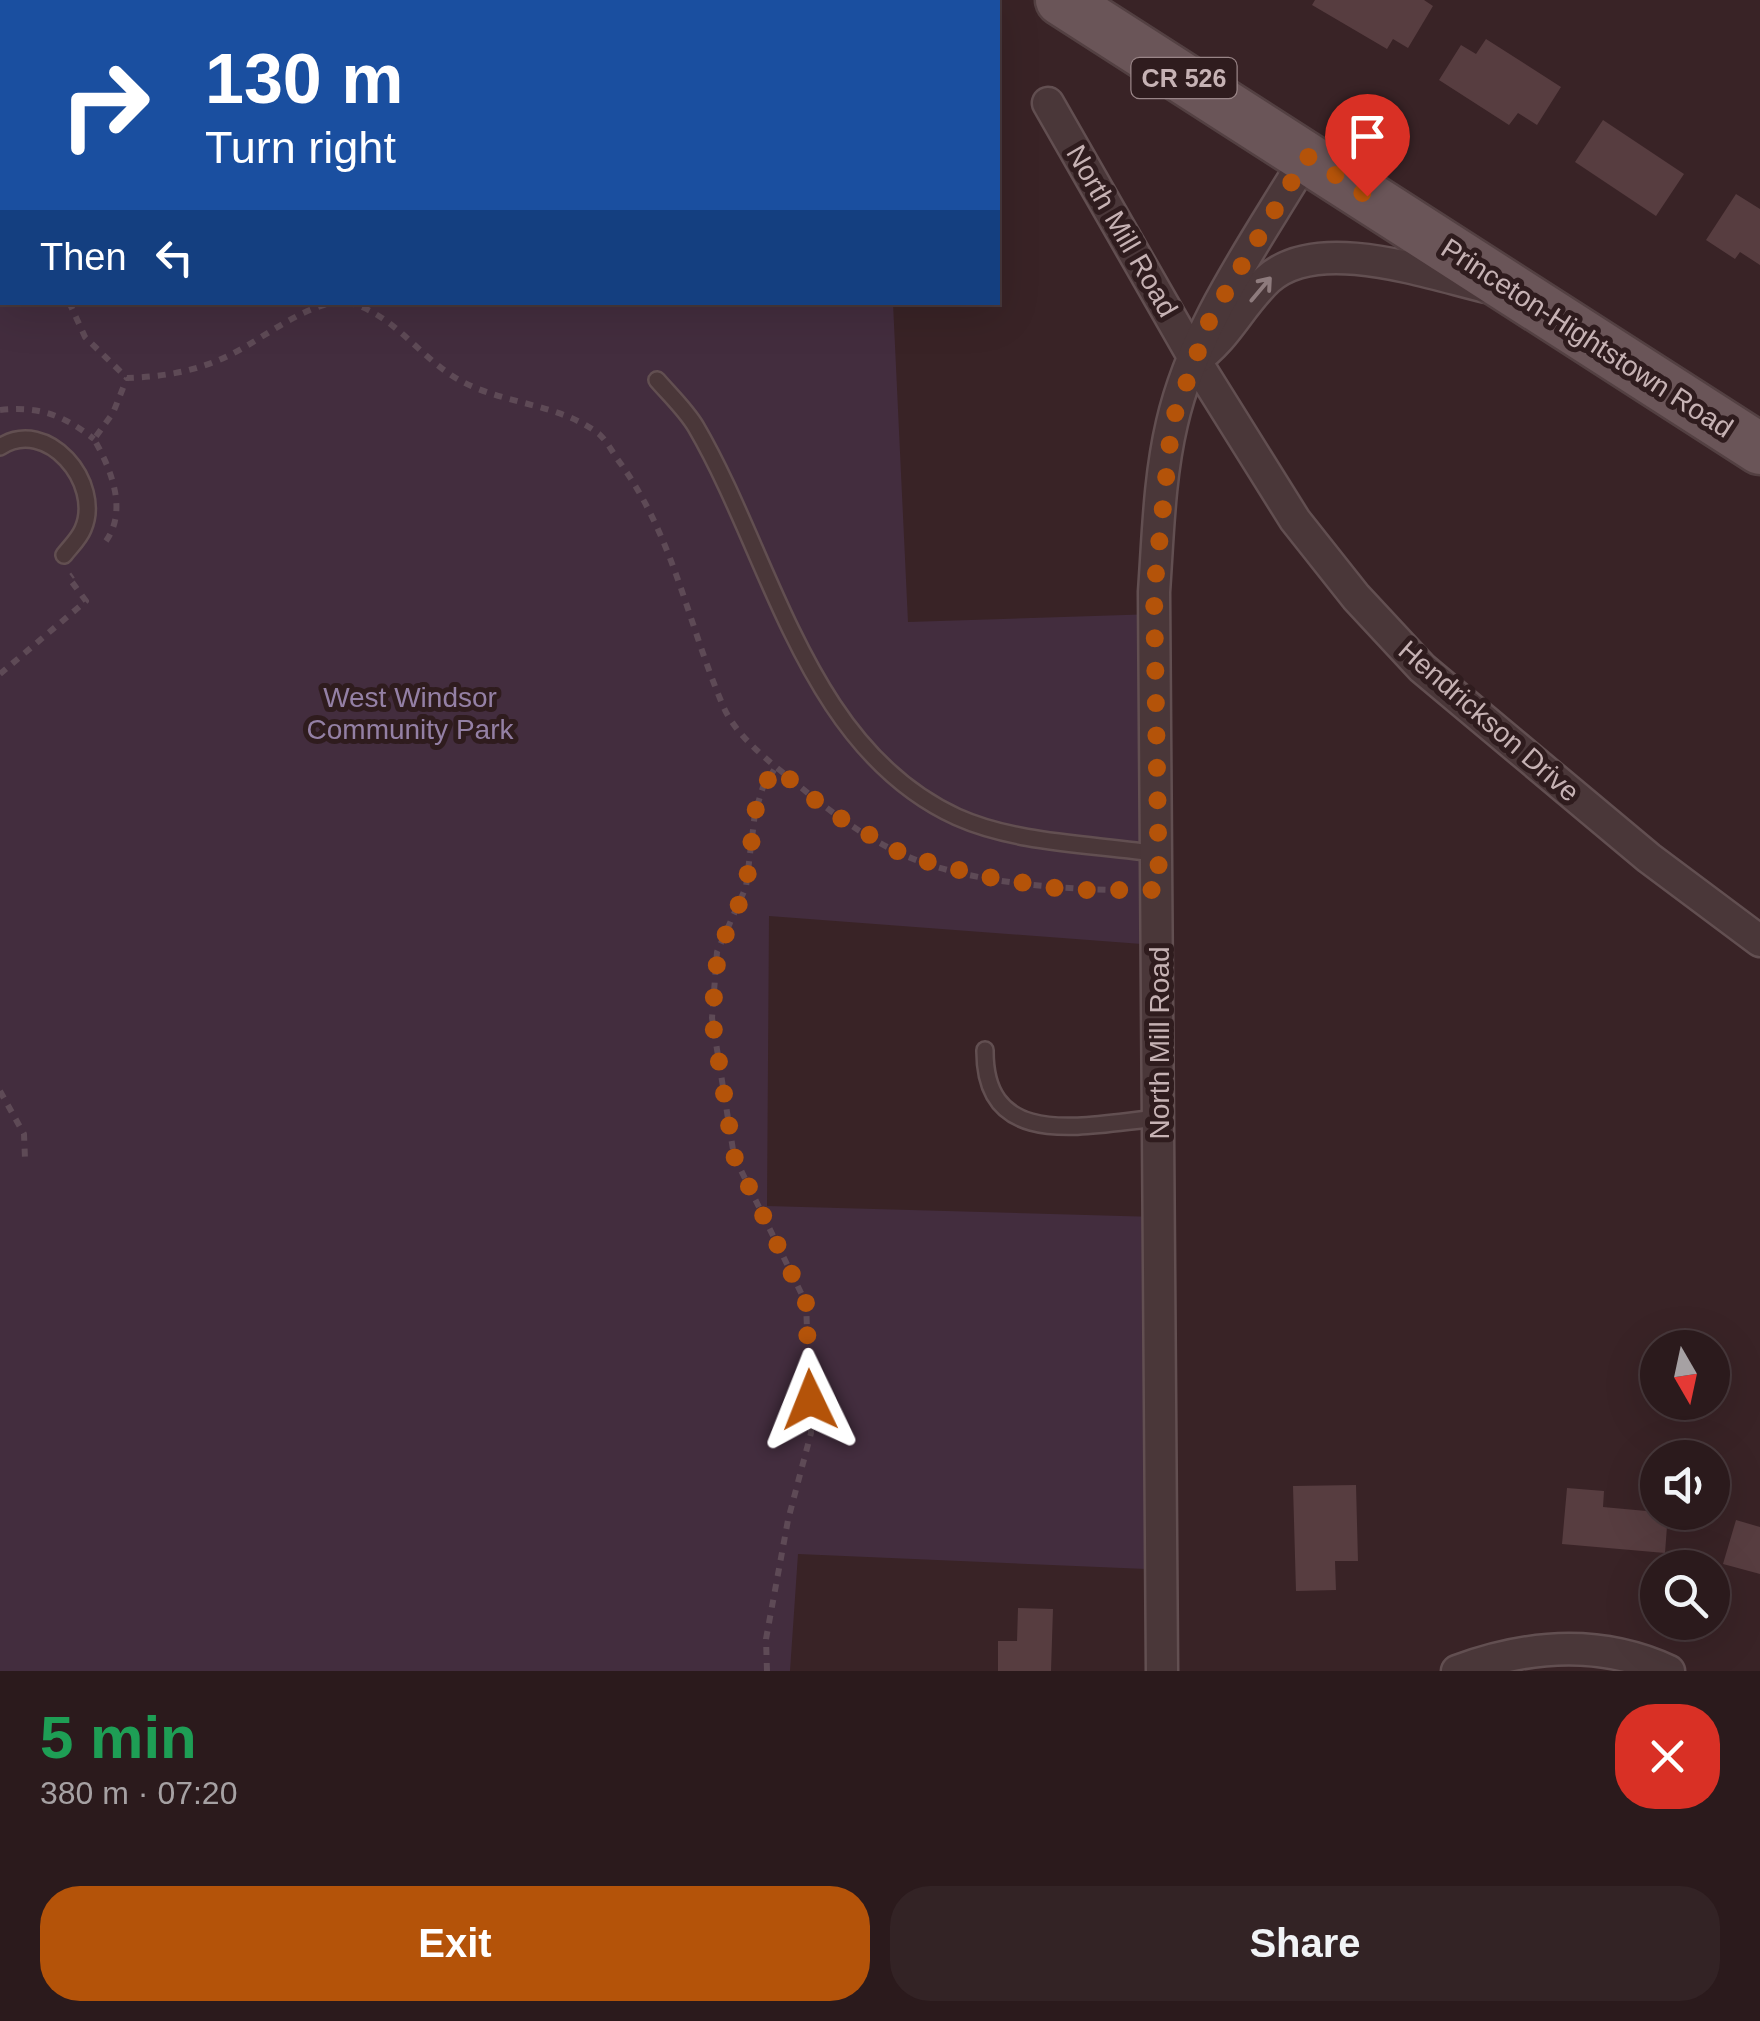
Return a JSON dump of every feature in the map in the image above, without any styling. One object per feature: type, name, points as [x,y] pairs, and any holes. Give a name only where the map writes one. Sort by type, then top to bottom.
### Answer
[{"type":"main road","name":"Princeton-Hightstown Road","points":[[1061,0],[1760,450]]},
{"type":"street","name":"North Mill Road","points":[[1048,102],[1196,360]]},
{"type":"street","name":"North Mill Road","points":[[1162,1671],[1154,592],[1160,499],[1172,422],[1210,319],[1307,156]]},
{"type":"street","name":"North Mill Road","points":[[1196,360],[1218,344],[1264,282],[1280,270],[1318,256],[1405,268],[1517,294]]},
{"type":"street","name":"Hendrickson Drive","points":[[1196,360],[1296,520],[1356,597],[1422,668],[1649,858],[1760,940]]},
{"type":"street","points":[[1457,1671],[1532,1650],[1580,1648],[1623,1654],[1669,1671]]},
{"type":"lane","points":[[657,380],[694,425],[797,642],[835,704],[870,752],[909,789],[959,818],[1015,833],[1158,854]]},
{"type":"lane","points":[[0,448],[12,440],[41,443],[66,458],[76,470],[87,500],[86,516],[82,532],[64,554]]},
{"type":"lane","points":[[985,1050],[989,1092],[995,1102],[1022,1120],[1068,1125],[1158,1118]]},
{"type":"path","points":[[70,305],[85,338],[127,378],[164,377],[216,362],[321,305]]},
{"type":"path","points":[[359,305],[374,309],[452,376],[492,396],[561,414],[600,434],[634,482],[669,551],[725,712],[776,768],[830,812],[906,856],[982,876],[1068,890],[1159,890]]},
{"type":"path","points":[[767,1671],[769,1622],[811,1433],[806,1303],[734,1156],[712,1018],[718,952],[746,888],[755,812],[763,787],[776,768]]},
{"type":"path","points":[[0,1091],[24,1134],[26,1159]]},
{"type":"green space","name":"West Windsor Community Park","points":[[0,305],[893,305],[908,622],[1156,614],[1155,945],[769,916],[767,1206],[1157,1217],[1170,1570],[798,1554],[790,1671],[0,1671]]},
{"type":"building","points":[[1315,0],[1424,0],[1433,6],[1408,48],[1393,39],[1387,49],[1312,5]]},
{"type":"building","points":[[1486,39],[1561,87],[1537,125],[1518,113],[1509,125],[1439,80],[1461,45],[1476,54]]},
{"type":"building","points":[[1603,120],[1684,174],[1656,216],[1575,162]]},
{"type":"building","points":[[1736,194],[1760,209],[1760,265],[1740,252],[1735,259],[1706,240]]},
{"type":"building","points":[[1356,1485],[1358,1561],[1335,1561],[1336,1590],[1296,1591],[1293,1486]]},
{"type":"building","points":[[1567,1488],[1604,1491],[1603,1507],[1640,1510],[1640,1530],[1667,1530],[1665,1550],[1562,1544]]},
{"type":"building","points":[[1736,1520],[1760,1527],[1760,1574],[1730,1566],[1727,1550]]},
{"type":"building","points":[[1018,1608],[1053,1609],[1051,1671],[998,1671],[998,1641],[1017,1641]]},
{"type":"route","points":[[810,1400],[806,1303],[734,1156],[712,1018],[718,952],[738,915],[746,888],[749,842],[763,787],[776,768],[830,812],[906,856],[982,876],[1068,890],[1159,890],[1154,592],[1160,499],[1172,422],[1202,334],[1307,156],[1367,196]]}]
